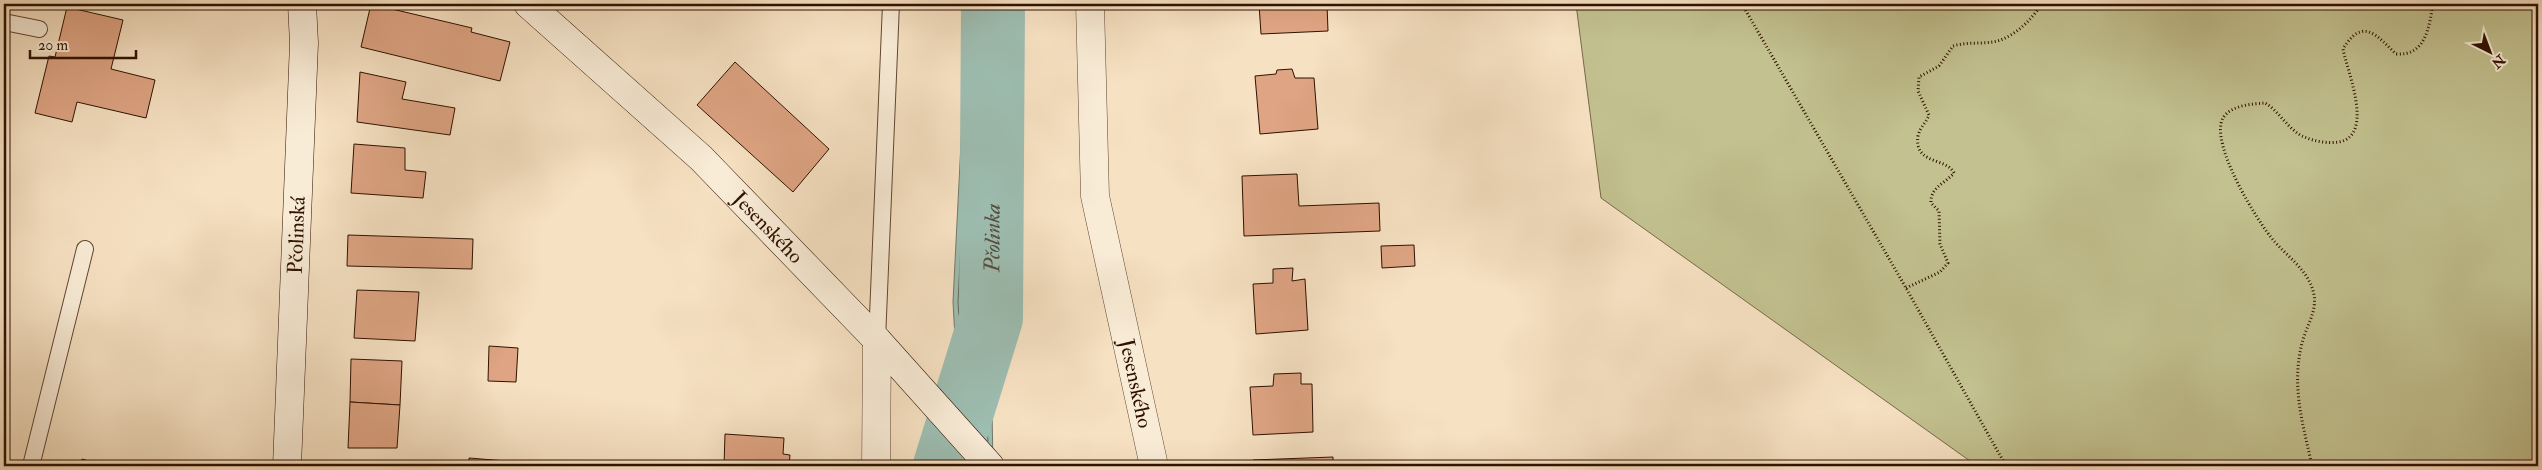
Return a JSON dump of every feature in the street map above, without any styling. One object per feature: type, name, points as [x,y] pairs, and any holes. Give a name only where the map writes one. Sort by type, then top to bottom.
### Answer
[{"type":"street","name":"Pčolinská","points":[[287,466],[304,43],[302,4]]},
{"type":"street","name":"Jesenského","points":[[528,4],[701,158],[876,340],[990,466]]},
{"type":"street","name":"Jesenského","points":[[1090,4],[1095,196],[1154,466]]},
{"type":"street","points":[[876,340],[876,466]]},
{"type":"lane","points":[[876,340],[891,4]]},
{"type":"lane","points":[[4,22],[39,29]]},
{"type":"lane","points":[[31,466],[85,249]]},
{"type":"path","points":[[1742,4],[2006,466]]},
{"type":"path","points":[[1906,288],[1940,272],[1948,264],[1940,244],[1939,211],[1931,199],[1937,187],[1954,173],[1949,166],[1927,159],[1920,148],[1918,136],[1929,115],[1918,91],[1919,77],[1939,66],[1953,46],[1992,42],[2005,37],[2031,21],[2042,4]]},
{"type":"path","points":[[2312,466],[2307,438],[2300,421],[2297,387],[2302,343],[2315,306],[2311,284],[2307,275],[2274,241],[2254,214],[2228,161],[2220,125],[2224,116],[2233,109],[2265,103],[2275,109],[2301,135],[2324,142],[2346,140],[2352,135],[2356,127],[2356,95],[2343,48],[2349,40],[2366,31],[2374,32],[2396,54],[2407,55],[2417,50],[2425,37],[2433,4]]},
{"type":"shaded area","points":[[1576,4],[2538,4],[2538,466],[1977,466],[1601,198]]},
{"type":"water","points":[[968,4],[998,4],[997,119],[982,305],[992,410],[993,466],[962,466],[953,302]]},
{"type":"building","points":[[371,4],[472,28],[471,32],[510,42],[500,81],[361,47]]},
{"type":"building","points":[[1259,4],[1327,4],[1328,31],[1261,34]]},
{"type":"building","points":[[67,7],[123,20],[111,69],[155,80],[146,118],[77,102],[72,122],[35,113],[49,56],[55,57]]},
{"type":"building","points":[[735,62],[829,149],[793,192],[697,105]]},
{"type":"building","points":[[1292,69],[1295,78],[1314,78],[1318,129],[1260,134],[1255,76],[1276,74],[1277,70]]},
{"type":"building","points":[[360,72],[406,82],[402,99],[455,108],[450,135],[357,122]]},
{"type":"building","points":[[354,144],[405,148],[405,170],[426,172],[423,198],[351,193]]},
{"type":"building","points":[[1297,174],[1299,206],[1379,203],[1380,231],[1244,236],[1242,176]]},
{"type":"building","points":[[348,235],[473,239],[472,269],[347,266]]},
{"type":"building","points":[[1414,245],[1415,266],[1382,268],[1381,246]]},
{"type":"building","points":[[1293,268],[1292,281],[1305,279],[1308,330],[1256,334],[1253,284],[1273,283],[1273,269]]},
{"type":"building","points":[[357,290],[419,292],[415,341],[354,338]]},
{"type":"building","points":[[489,346],[518,348],[516,382],[488,381]]},
{"type":"building","points":[[351,359],[402,361],[400,405],[350,402]]},
{"type":"building","points":[[1301,373],[1301,384],[1312,384],[1313,432],[1253,435],[1250,387],[1273,386],[1274,374]]},
{"type":"building","points":[[350,402],[400,405],[397,448],[348,448]]},
{"type":"building","points":[[725,434],[784,438],[783,454],[790,455],[789,466],[724,466]]},
{"type":"building","points":[[1333,457],[1333,466],[1253,466],[1253,460]]},
{"type":"building","points":[[469,458],[518,462],[517,466],[469,466]]},
{"type":"building","points":[[82,459],[106,466],[80,466]]},
{"type":"waterway","name":"Pčolinka","points":[[945,466],[991,318],[993,4]]}]
